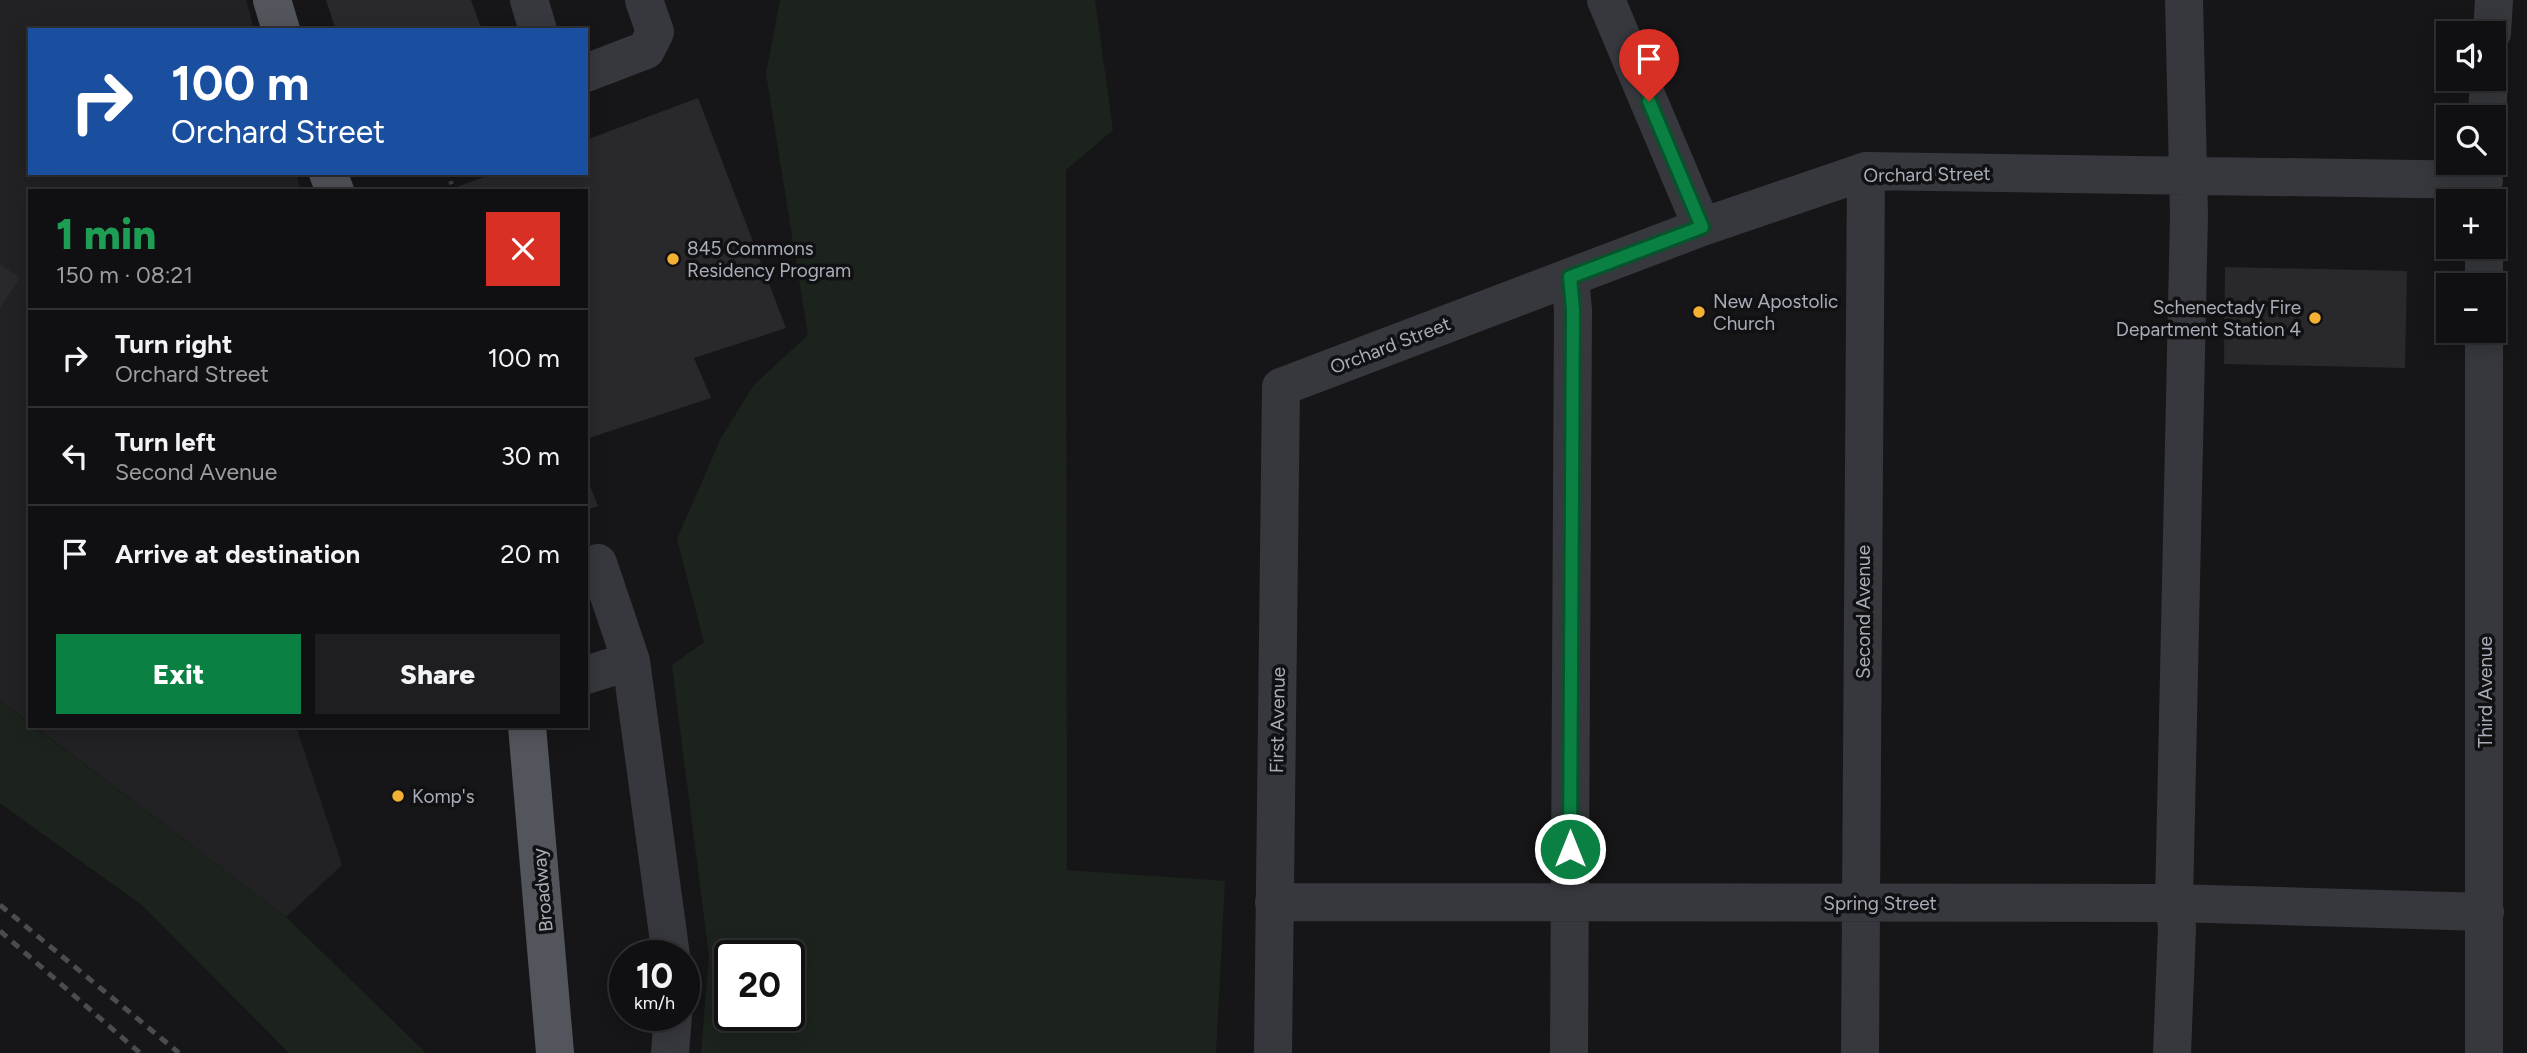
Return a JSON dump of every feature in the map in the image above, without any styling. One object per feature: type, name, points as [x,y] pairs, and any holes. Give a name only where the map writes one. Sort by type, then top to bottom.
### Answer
[{"type":"main road","points":[[272,0],[280,28]]},
{"type":"main road","name":"Broadway","points":[[527,728],[555,1053]]},
{"type":"street","points":[[528,0],[537,28]]},
{"type":"street","points":[[588,72],[646,50],[655,32],[644,0]]},
{"type":"street","points":[[1606,0],[1702,227]]},
{"type":"street","points":[[2172,1053],[2177,928],[2175,903],[2189,215],[2183,0]]},
{"type":"street","points":[[2493,21],[2494,0]]},
{"type":"street","name":"Orchard Street","points":[[1281,387],[1702,227],[1866,171],[2484,181]]},
{"type":"street","name":"Second Avenue","points":[[1860,1053],[1866,171]]},
{"type":"street","points":[[1569,1053],[1573,324],[1570,277]]},
{"type":"street","name":"Third Avenue","points":[[2484,343],[2484,1053]]},
{"type":"street","name":"First Avenue","points":[[1273,1053],[1281,387]]},
{"type":"street","points":[[598,563],[631,662],[669,940]]},
{"type":"street","points":[[588,673],[631,662]]},
{"type":"street","name":"Spring Street","points":[[1274,902],[2175,903],[2485,912]]},
{"type":"street","points":[[670,1053],[672,1031]]},
{"type":"path","points":[[449,175],[453,189]]},
{"type":"shaded area","points":[[0,0],[246,0],[253,28],[28,28],[28,175],[297,175],[300,189],[28,189],[28,722],[0,701]]},
{"type":"shaded area","points":[[780,0],[1095,0],[1113,130],[1066,170],[1067,870],[1225,881],[1216,1053],[701,1053],[709,957],[672,665],[704,642],[677,539],[721,438],[754,385],[808,335],[766,74]]},
{"type":"shaded area","points":[[0,701],[28,722],[28,728],[36,728],[286,917],[426,1053],[289,1053],[143,906],[0,803]]},
{"type":"shaded area","points":[[37,728],[297,728],[342,865],[286,917]]},
{"type":"building","points":[[326,0],[471,0],[481,28],[335,28]]},
{"type":"building","name":"845 Commons Residency Program","points":[[698,98],[786,328],[694,358],[711,398],[588,438],[588,189],[451,189],[489,175],[588,175],[588,139]]},
{"type":"building","points":[[0,264],[20,278],[0,308]]},
{"type":"building","name":"Schenectady Fire Department Station 4","points":[[2225,267],[2407,271],[2405,368],[2224,364]]},
{"type":"building","points":[[588,481],[598,506],[588,509]]},
{"type":"railway","points":[[0,905],[179,1053]]},
{"type":"railway","points":[[0,931],[140,1053]]},
{"type":"place","name":"845 Commons Residency Program","points":[[673,259]]},
{"type":"place","name":"New Apostolic Church","points":[[1699,312]]},
{"type":"place","name":"Schenectady Fire Department Station 4","points":[[2315,318]]},
{"type":"place","name":"Komp's","points":[[398,796]]},
{"type":"route","points":[[1570,849],[1573,310],[1570,277],[1702,227],[1649,101]]}]
